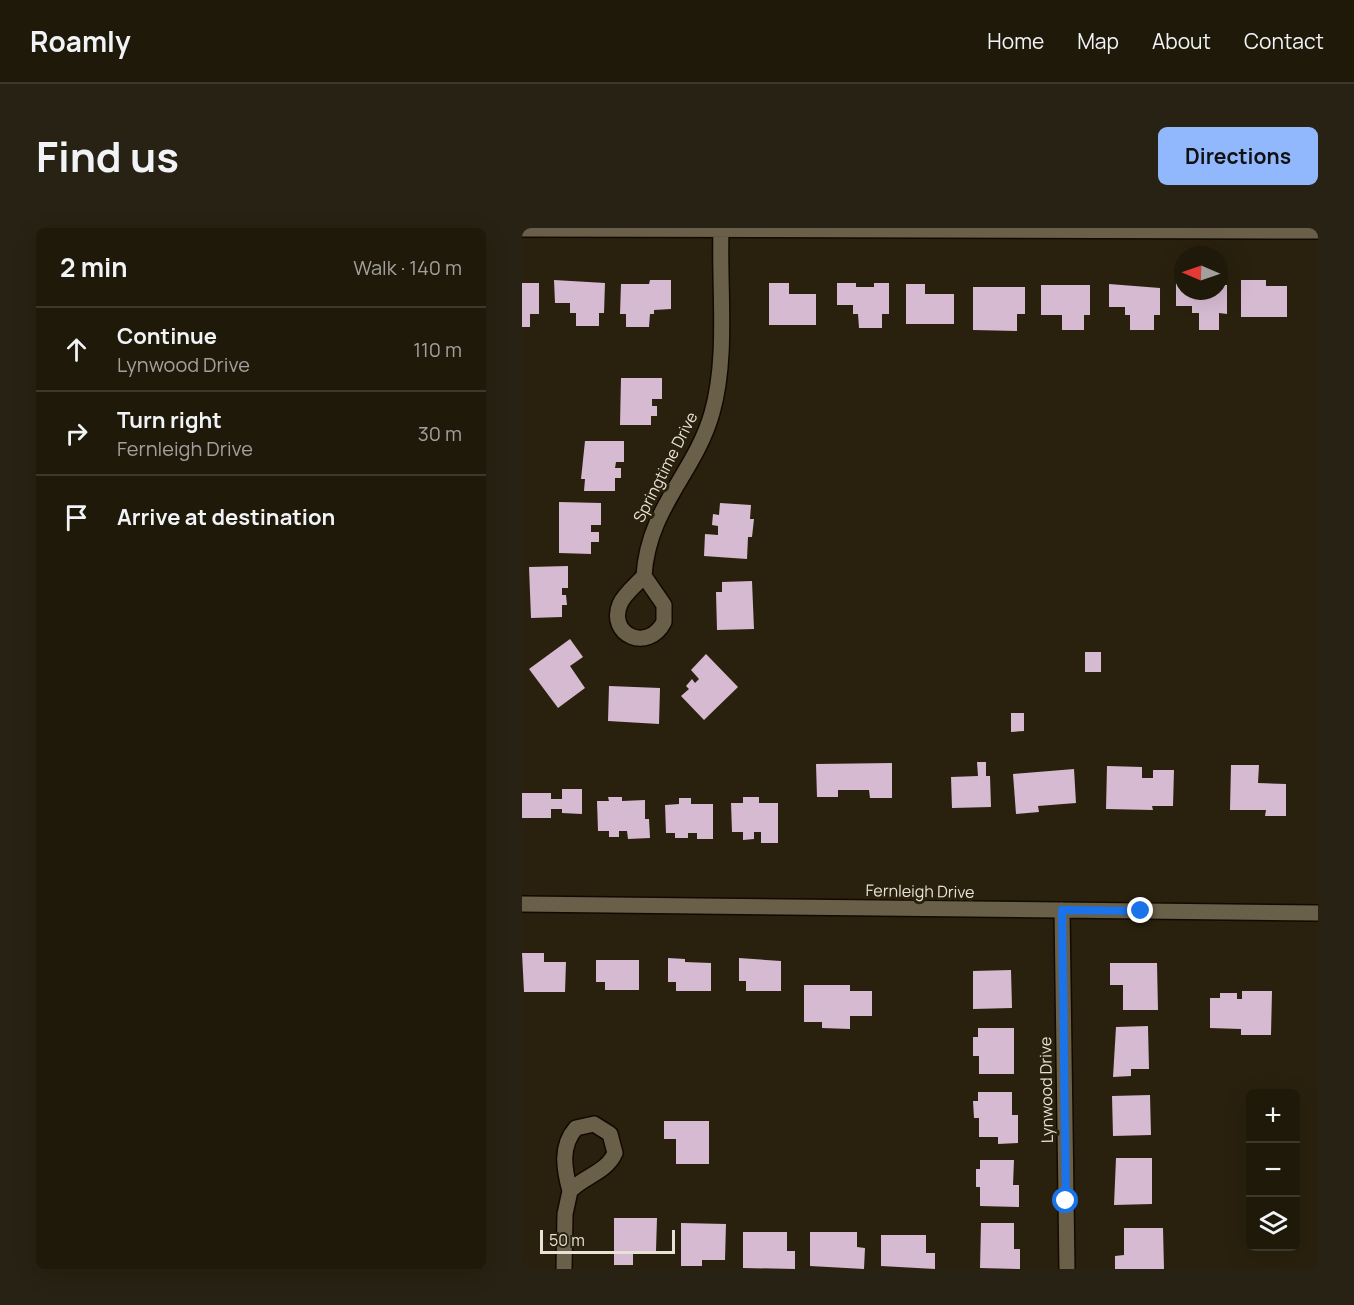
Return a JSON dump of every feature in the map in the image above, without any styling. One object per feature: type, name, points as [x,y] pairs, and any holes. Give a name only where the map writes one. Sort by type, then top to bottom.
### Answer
[{"type":"street","points":[[522,229],[1318,231]]},
{"type":"street","name":"Springtime Drive","points":[[644,576],[652,533],[663,507],[704,438],[717,394],[721,231]]},
{"type":"street","name":"Fernleigh Drive","points":[[522,904],[1318,913]]},
{"type":"street","name":"Lynwood Drive","points":[[1062,910],[1067,1269]]},
{"type":"street","points":[[564,1269],[565,1214],[570,1191]]},
{"type":"building","points":[[554,280],[605,283],[604,313],[599,313],[599,326],[576,326],[576,313],[570,313],[570,303],[555,303]]},
{"type":"building","points":[[650,280],[671,280],[671,309],[654,310],[654,314],[650,314],[649,327],[626,327],[626,314],[620,314],[621,284],[649,284]]},
{"type":"building","points":[[1241,280],[1266,280],[1266,286],[1287,286],[1287,317],[1241,317]]},
{"type":"building","points":[[522,283],[539,283],[539,314],[530,314],[530,327],[522,327]]},
{"type":"building","points":[[769,283],[789,283],[789,294],[816,294],[816,325],[769,325]]},
{"type":"building","points":[[837,283],[856,283],[856,287],[874,287],[874,283],[889,283],[889,314],[882,314],[882,328],[859,328],[858,314],[853,314],[853,305],[837,305]]},
{"type":"building","points":[[906,284],[925,284],[925,294],[954,294],[954,324],[906,324]]},
{"type":"building","points":[[1109,284],[1160,288],[1160,315],[1154,315],[1154,330],[1130,330],[1130,315],[1125,315],[1125,307],[1109,307]]},
{"type":"building","points":[[1041,285],[1090,285],[1090,315],[1084,315],[1084,330],[1062,330],[1062,315],[1041,315]]},
{"type":"building","points":[[973,287],[1025,287],[1025,314],[1017,314],[1017,331],[973,330]]},
{"type":"building","points":[[1176,300],[1227,300],[1227,314],[1219,313],[1219,330],[1199,330],[1199,313],[1192,313],[1192,306],[1176,306]]},
{"type":"building","points":[[621,378],[662,378],[662,399],[652,399],[652,406],[657,406],[657,416],[651,416],[651,425],[620,425]]},
{"type":"building","points":[[585,441],[624,441],[624,462],[616,462],[615,468],[621,468],[621,478],[615,478],[615,491],[584,491],[585,479],[581,479]]},
{"type":"building","points":[[559,502],[601,503],[601,525],[591,525],[591,532],[599,532],[599,542],[591,542],[591,554],[559,553]]},
{"type":"building","points":[[720,503],[751,505],[750,519],[754,519],[752,537],[748,537],[747,559],[704,556],[705,534],[718,535],[718,526],[712,525],[713,514],[719,515]]},
{"type":"building","points":[[568,566],[568,588],[562,588],[562,595],[566,595],[567,605],[562,605],[562,617],[531,618],[529,567]]},
{"type":"building","points":[[752,581],[754,629],[717,630],[716,592],[722,592],[722,582]]},
{"type":"building","points":[[570,639],[583,657],[570,666],[585,688],[558,708],[529,669]]},
{"type":"building","points":[[1085,652],[1101,652],[1101,672],[1085,672]]},
{"type":"building","points":[[706,654],[738,687],[704,720],[681,696],[689,689],[686,686],[692,679],[695,683],[699,679],[691,670]]},
{"type":"building","points":[[609,686],[660,688],[659,724],[608,721]]},
{"type":"building","points":[[1011,713],[1024,713],[1024,731],[1011,732]]},
{"type":"building","points":[[977,762],[986,762],[986,776],[990,776],[991,807],[952,808],[951,777],[978,776]]},
{"type":"building","points":[[892,763],[892,798],[870,798],[869,790],[838,790],[838,797],[817,797],[816,764]]},
{"type":"building","points":[[1231,765],[1259,765],[1258,783],[1286,784],[1286,816],[1265,816],[1266,810],[1230,810]]},
{"type":"building","points":[[1107,766],[1142,767],[1142,778],[1153,778],[1153,770],[1174,770],[1173,806],[1152,806],[1153,810],[1106,809]]},
{"type":"building","points":[[1074,769],[1076,803],[1038,806],[1039,812],[1016,814],[1013,774]]},
{"type":"building","points":[[562,789],[582,789],[582,814],[562,813],[562,809],[551,809],[551,818],[522,818],[522,793],[551,793],[551,799],[562,799]]},
{"type":"building","points":[[608,797],[622,797],[622,801],[645,800],[645,819],[649,819],[650,838],[628,839],[627,831],[619,831],[619,837],[609,837],[609,831],[598,831],[597,801],[609,801]]},
{"type":"building","points":[[743,797],[759,797],[759,803],[778,803],[778,843],[761,843],[761,832],[754,832],[754,839],[743,840],[743,832],[732,832],[731,803],[743,803]]},
{"type":"building","points":[[679,798],[691,798],[691,804],[713,804],[713,839],[697,839],[697,833],[688,833],[688,838],[675,838],[675,833],[666,833],[665,805],[679,804]]},
{"type":"building","points":[[522,953],[544,953],[544,962],[566,962],[565,992],[524,992]]},
{"type":"building","points":[[668,958],[685,959],[685,962],[711,963],[711,991],[676,991],[676,982],[668,982]]},
{"type":"building","points":[[739,958],[781,961],[781,991],[746,991],[746,981],[739,981]]},
{"type":"building","points":[[596,960],[639,960],[639,990],[605,990],[605,982],[596,982]]},
{"type":"building","points":[[1110,963],[1157,963],[1158,1010],[1123,1010],[1123,985],[1110,985]]},
{"type":"building","points":[[1011,970],[1012,1008],[973,1009],[973,971]]},
{"type":"building","points":[[804,985],[850,985],[850,991],[872,991],[872,1016],[850,1016],[850,1029],[822,1028],[822,1022],[804,1022]]},
{"type":"building","points":[[1242,991],[1272,991],[1271,1035],[1241,1035],[1241,1029],[1210,1028],[1210,998],[1220,998],[1220,993],[1237,993],[1237,999],[1242,999]]},
{"type":"building","points":[[1148,1026],[1149,1069],[1131,1069],[1131,1076],[1113,1077],[1116,1027]]},
{"type":"building","points":[[978,1028],[1014,1028],[1014,1074],[979,1074],[979,1056],[973,1056],[973,1037],[978,1037]]},
{"type":"building","points":[[978,1092],[1012,1092],[1012,1115],[1018,1115],[1018,1143],[998,1144],[998,1137],[979,1137],[979,1118],[974,1118],[973,1101],[978,1101]]},
{"type":"building","points":[[1150,1095],[1151,1135],[1113,1136],[1112,1096]]},
{"type":"building","points":[[664,1121],[709,1121],[709,1164],[676,1164],[676,1139],[664,1139]]},
{"type":"building","points":[[1116,1158],[1152,1158],[1152,1204],[1114,1205]]},
{"type":"building","points":[[980,1160],[1014,1160],[1013,1185],[1019,1185],[1019,1207],[980,1206],[980,1187],[976,1187],[976,1169],[980,1169]]},
{"type":"building","points":[[614,1218],[657,1218],[656,1251],[633,1251],[633,1265],[614,1265]]},
{"type":"building","points":[[681,1223],[726,1224],[725,1260],[702,1260],[702,1266],[681,1266]]},
{"type":"building","points":[[981,1223],[1014,1223],[1014,1249],[1020,1249],[1020,1269],[980,1268]]},
{"type":"building","points":[[1124,1228],[1163,1228],[1164,1269],[1115,1269],[1115,1256],[1124,1255]]},
{"type":"building","points":[[743,1232],[787,1232],[787,1251],[795,1251],[795,1269],[743,1268]]},
{"type":"building","points":[[810,1232],[857,1232],[857,1247],[865,1248],[864,1269],[810,1266]]},
{"type":"building","points":[[881,1235],[926,1235],[926,1253],[935,1253],[935,1269],[881,1266]]},
{"type":"route","points":[[1066,1201],[1062,910],[1141,911]]}]
